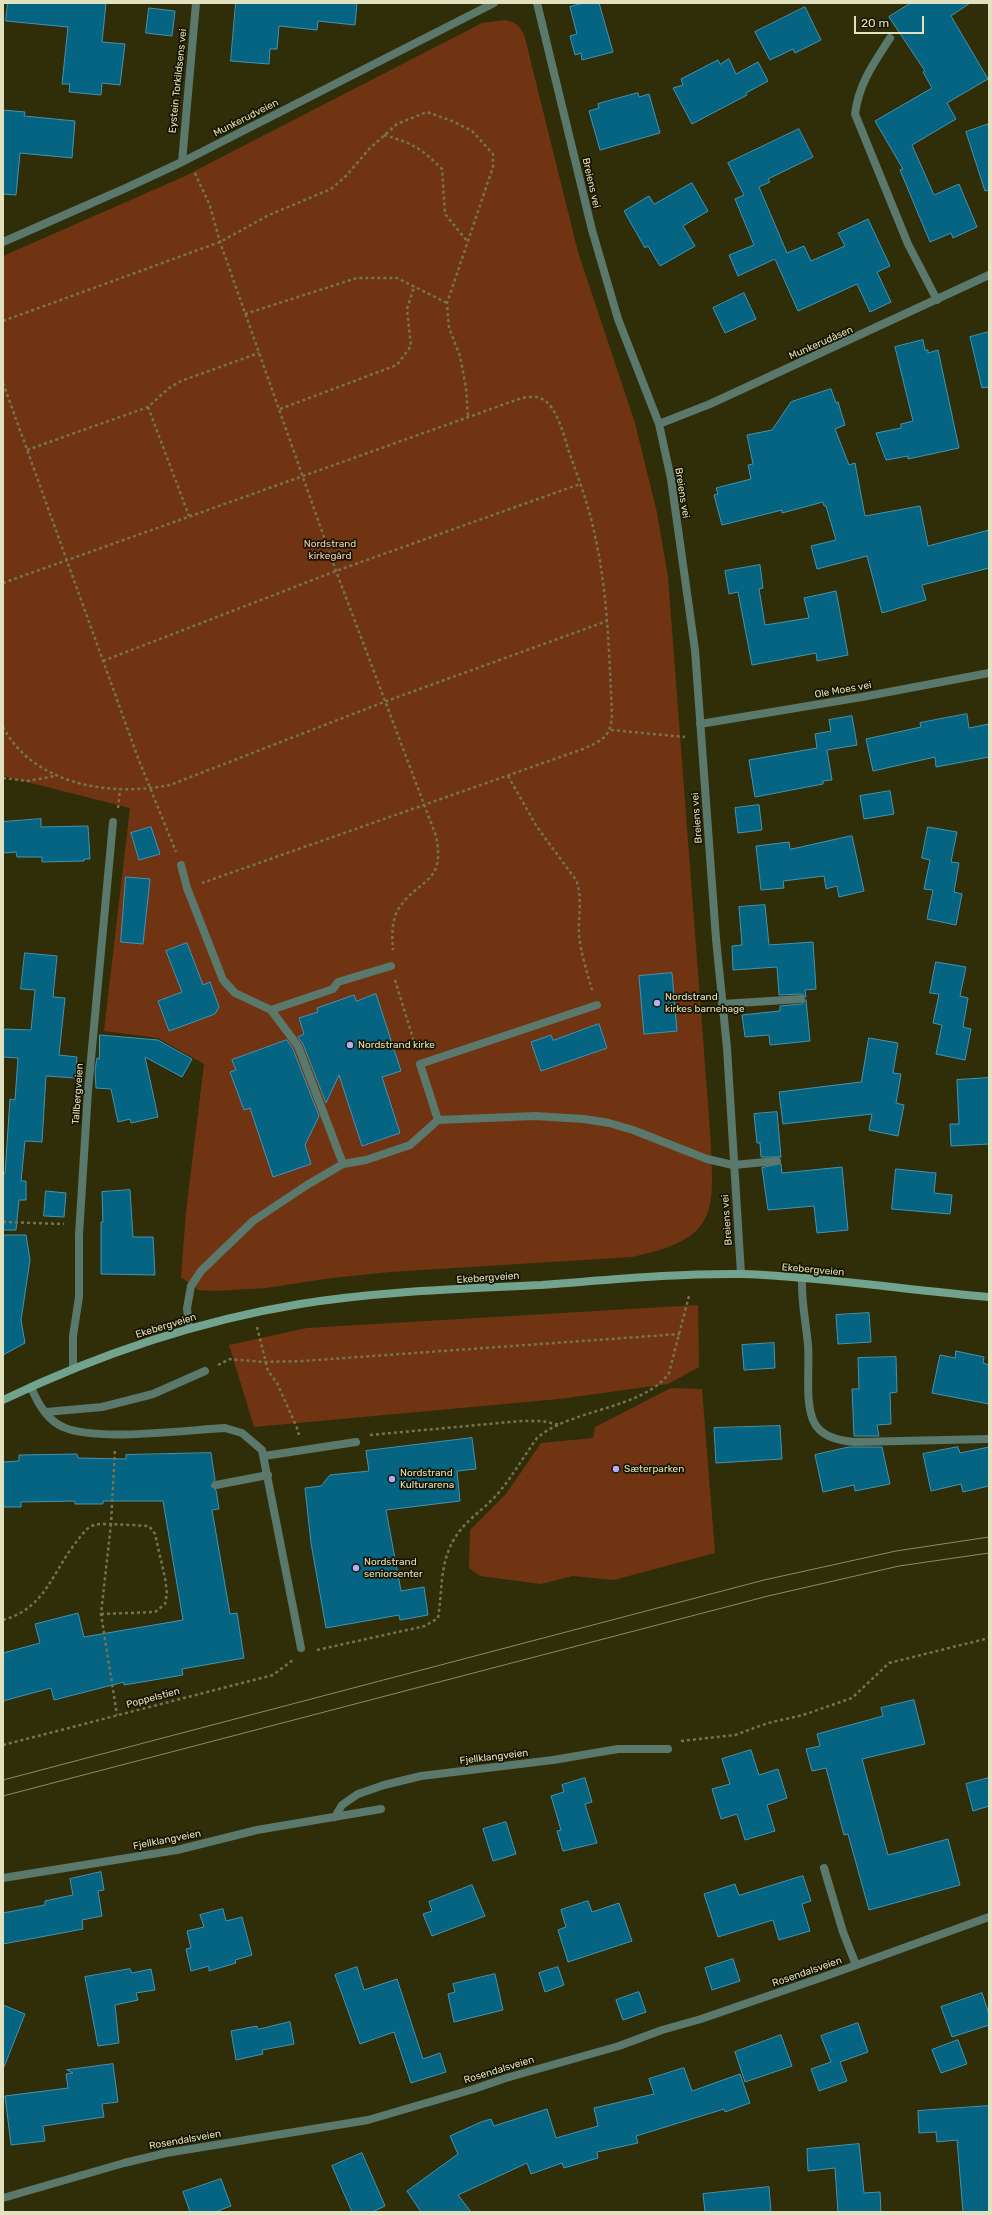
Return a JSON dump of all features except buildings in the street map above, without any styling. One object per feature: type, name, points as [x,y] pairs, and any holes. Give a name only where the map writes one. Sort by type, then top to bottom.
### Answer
[{"type":"main road","name":"Ekebergveien","points":[[3,1400],[73,1369],[189,1329],[279,1308],[361,1296],[660,1277],[741,1274],[802,1278],[989,1297]]},
{"type":"street","name":"Eystein Torkildsens vei","points":[[185,160],[196,3]]},
{"type":"street","name":"Munkerudveien","points":[[3,242],[126,188],[185,160],[494,3]]},
{"type":"street","name":"Breiens vei","points":[[537,3],[597,245],[618,319],[659,424],[671,479],[694,642],[741,1274]]},
{"type":"street","points":[[890,38],[863,83],[857,96],[855,114],[858,126],[908,244],[937,300]]},
{"type":"street","name":"Munkerudåsen","points":[[659,424],[716,401],[989,275]]},
{"type":"street","name":"Ole Moes vei","points":[[700,724],[862,697],[989,673]]},
{"type":"street","name":"Tallbergveien","points":[[73,1369],[73,1336],[79,1297],[80,1224],[88,1091],[113,822]]},
{"type":"street","points":[[181,865],[186,888],[223,980],[235,993],[271,1010],[298,1046],[343,1164]]},
{"type":"street","points":[[271,1010],[333,989],[338,982],[390,966]]},
{"type":"street","points":[[722,1004],[801,999]]},
{"type":"street","points":[[438,1120],[420,1064],[597,1005]]},
{"type":"street","points":[[189,1329],[188,1308],[191,1286],[202,1271],[253,1221],[306,1185],[343,1164],[366,1160],[410,1145],[438,1120],[508,1116],[584,1119],[609,1123],[663,1142],[690,1154],[733,1165],[778,1161]]},
{"type":"street","points":[[802,1278],[801,1300],[808,1346],[810,1405],[815,1424],[821,1430],[831,1437],[849,1441],[989,1438]]},
{"type":"street","points":[[46,1412],[102,1407],[152,1394],[205,1371]]},
{"type":"street","points":[[31,1387],[38,1404],[62,1427],[75,1431],[116,1434],[225,1428],[242,1433],[262,1450],[301,1648]]},
{"type":"street","points":[[264,1456],[356,1442]]},
{"type":"street","points":[[216,1485],[268,1475]]},
{"type":"street","name":"Fjellklangveien","points":[[335,1817],[342,1805],[358,1794],[384,1785],[421,1776],[553,1760],[618,1749],[668,1749]]},
{"type":"street","name":"Fjellklangveien","points":[[3,1878],[177,1850],[257,1830],[381,1809]]},
{"type":"street","points":[[824,1868],[843,1932],[856,1965]]},
{"type":"street","name":"Rosendalsveien","points":[[3,2198],[166,2152],[368,2120],[474,2089],[506,2078],[619,2046],[662,2030],[701,2019],[856,1965],[989,1917]]},
{"type":"path","points":[[3,321],[220,242],[269,215],[331,189],[384,135],[397,124],[427,112],[452,121],[472,131],[492,154],[493,167],[447,302],[449,328],[460,356],[463,369],[468,416]]},
{"type":"path","points":[[384,135],[409,142],[430,157],[442,169],[445,214],[468,241]]},
{"type":"path","points":[[185,160],[210,206],[220,242],[336,571],[384,702],[436,836],[438,847],[437,864],[429,880],[405,900],[398,909],[392,932],[393,953],[390,966],[420,1064]]},
{"type":"path","points":[[245,314],[358,278],[397,278],[447,302]]},
{"type":"path","points":[[280,409],[396,365],[411,346],[407,309],[414,287]]},
{"type":"path","points":[[27,450],[148,407],[169,388],[181,381],[259,353]]},
{"type":"path","points":[[3,383],[150,789],[181,865]]},
{"type":"path","points":[[3,583],[468,416],[525,398],[543,399],[549,404],[562,428],[596,541],[603,581],[607,621],[612,714],[608,735],[596,743],[508,776],[186,888]]},
{"type":"path","points":[[148,407],[189,516]]},
{"type":"path","points":[[103,661],[336,571],[580,484]]},
{"type":"path","points":[[3,727],[15,746],[26,757],[55,776],[94,787],[150,789],[170,785],[384,702],[607,621]]},
{"type":"path","points":[[610,730],[687,737]]},
{"type":"path","points":[[3,778],[27,781],[55,776]]},
{"type":"path","points":[[508,776],[537,827],[576,880],[579,887],[581,950],[597,1005]]},
{"type":"path","points":[[3,1222],[80,1224]]},
{"type":"path","points":[[310,1652],[425,1626],[438,1618],[439,1588],[445,1562],[454,1539],[474,1515],[499,1493],[537,1438],[543,1433],[560,1425],[625,1401],[663,1382],[669,1373],[689,1296]]},
{"type":"path","points":[[205,1371],[230,1359],[264,1362],[303,1361],[680,1334]]},
{"type":"path","points":[[260,1339],[264,1362],[268,1371],[277,1383],[297,1428]]},
{"type":"path","points":[[383,1434],[521,1421],[542,1421],[560,1425]]},
{"type":"path","points":[[116,1434],[111,1524],[102,1614],[117,1716]]},
{"type":"path","points":[[3,1620],[32,1607],[44,1592],[73,1546],[88,1528],[95,1525],[111,1524],[148,1526],[155,1534],[167,1593],[164,1604],[155,1612],[102,1614]]},
{"type":"path","points":[[668,1749],[676,1742],[734,1735],[768,1723],[803,1715],[845,1701],[852,1698],[889,1664],[989,1638]]},
{"type":"path","name":"Poppelstien","points":[[3,1745],[273,1674],[296,1658]]},
{"type":"green space","name":"Nordstrand kirkegård","points":[[505,20],[516,24],[524,34],[578,252],[635,423],[657,513],[668,577],[710,1131],[712,1182],[711,1201],[706,1217],[697,1230],[682,1241],[661,1249],[632,1257],[390,1272],[332,1278],[266,1288],[215,1291],[198,1290],[181,1277],[186,1212],[204,1064],[158,1038],[104,1031],[130,808],[3,776],[3,256],[183,177],[482,23]]},
{"type":"green space","points":[[698,1305],[699,1367],[668,1384],[559,1399],[254,1427],[229,1345],[307,1328]]},
{"type":"green space","name":"Sæterparken","points":[[671,1388],[702,1389],[715,1553],[614,1580],[573,1576],[541,1584],[480,1576],[469,1568],[470,1530],[506,1494],[541,1443],[593,1438],[595,1427]]},
{"type":"tram line","points":[[3,1780],[764,1580],[896,1551],[989,1537]]},
{"type":"tram line","points":[[3,1796],[768,1596],[899,1566],[989,1553]]},
{"type":"place","name":"Nordstrand kirkes barnehage","points":[[657,1003]]},
{"type":"place","name":"Nordstrand kirke","points":[[350,1045]]},
{"type":"place","name":"Sæterparken","points":[[616,1469]]},
{"type":"place","name":"Nordstrand Kulturarena","points":[[392,1479]]},
{"type":"place","name":"Nordstrand seniorsenter","points":[[356,1568]]}]
